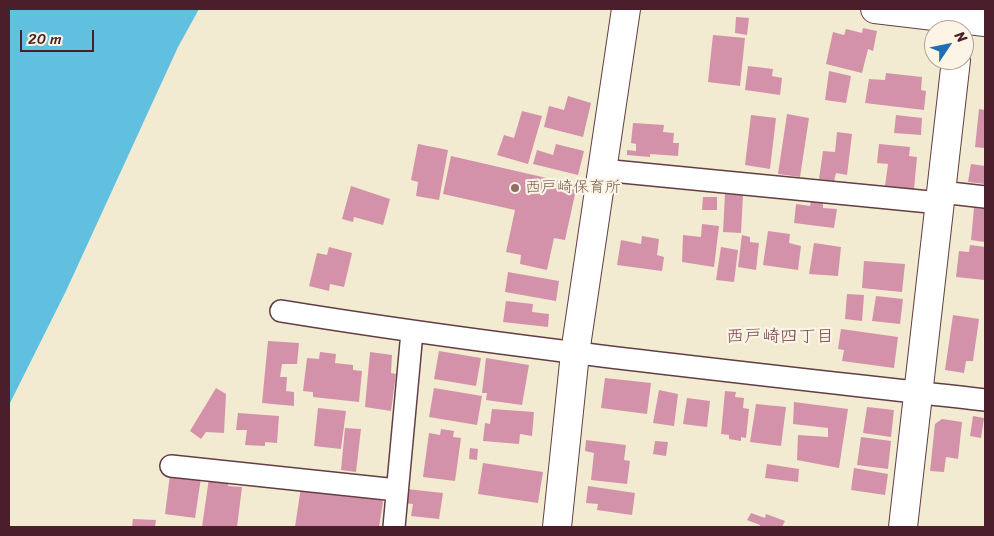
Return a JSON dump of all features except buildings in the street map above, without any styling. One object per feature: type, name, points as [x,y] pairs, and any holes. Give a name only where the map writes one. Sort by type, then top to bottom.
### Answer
[{"type":"street","points":[[557,527],[575,353],[626,9]]},
{"type":"street","points":[[875,9],[966,20]]},
{"type":"street","points":[[903,527],[955,70]]},
{"type":"street","points":[[602,170],[940,198],[985,198]]},
{"type":"street","points":[[281,311],[412,332],[575,353],[985,400]]},
{"type":"street","points":[[394,527],[412,332]]},
{"type":"street","points":[[171,466],[398,490]]},
{"type":"water","points":[[9,9],[199,9],[178,47],[66,291],[9,405]]},
{"type":"place","name":"西戸崎保育所","points":[[515,188]]},
{"type":"district","name":"西戸崎四丁目","points":[[780,337]]}]
